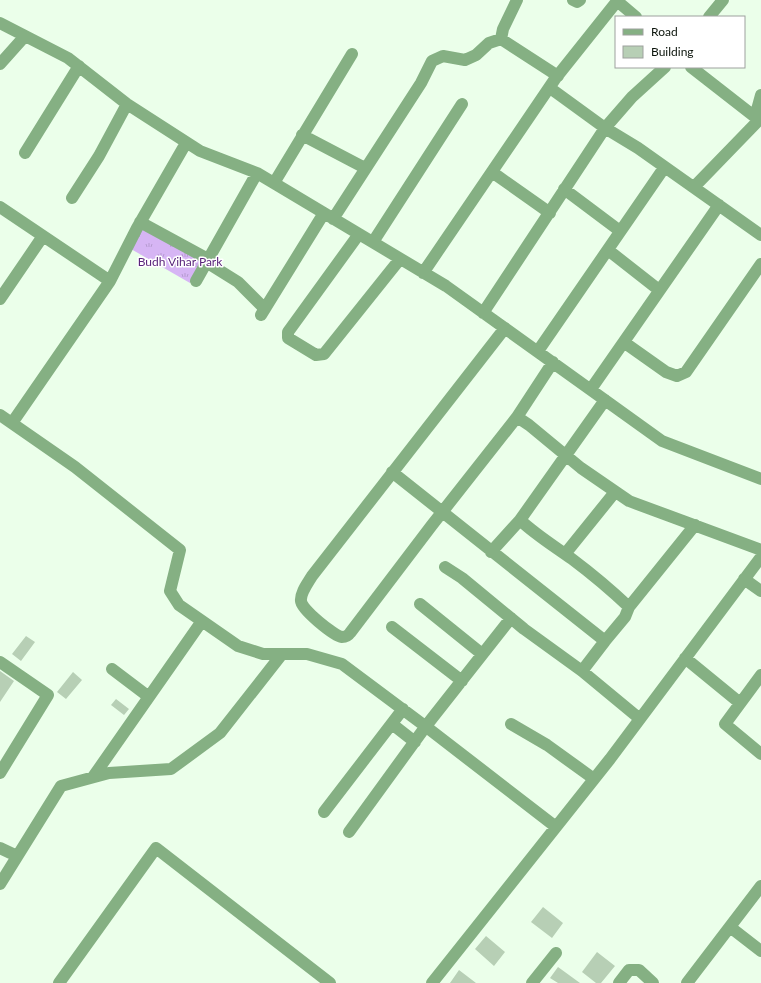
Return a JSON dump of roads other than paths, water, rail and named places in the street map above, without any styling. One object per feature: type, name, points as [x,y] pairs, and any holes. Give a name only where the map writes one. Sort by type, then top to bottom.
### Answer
[{"type":"street","points":[[501,38],[503,30],[517,0]]},
{"type":"street","points":[[574,0],[577,2],[580,0]]},
{"type":"street","points":[[423,273],[558,76],[618,0],[635,16]]},
{"type":"street","points":[[710,16],[723,0]]},
{"type":"street","points":[[0,23],[68,58],[127,104],[186,143],[200,151],[257,173],[423,273],[554,362],[662,441],[761,480]]},
{"type":"street","points":[[0,64],[25,36]]},
{"type":"street","points":[[501,38],[558,76]]},
{"type":"street","points":[[140,222],[207,261],[238,282],[263,312],[328,216],[365,168],[421,83],[432,61],[443,56],[465,60],[476,55],[489,43],[501,38]]},
{"type":"street","points":[[274,183],[352,54]]},
{"type":"street","points":[[25,153],[79,66]]},
{"type":"street","points":[[484,313],[605,128],[632,97],[664,68]]},
{"type":"street","points":[[692,68],[758,120]]},
{"type":"street","points":[[550,88],[605,128],[638,148],[664,168],[694,187],[761,235]]},
{"type":"street","points":[[694,187],[758,120],[761,95]]},
{"type":"street","points":[[72,198],[99,156],[127,104]]},
{"type":"street","points":[[373,242],[462,104]]},
{"type":"street","points":[[302,135],[365,168]]},
{"type":"street","points":[[12,423],[110,281],[140,222],[186,143]]},
{"type":"street","points":[[538,351],[664,168]]},
{"type":"street","points":[[492,172],[550,213]]},
{"type":"street","points":[[196,281],[257,173]]},
{"type":"street","points":[[564,189],[620,230]]},
{"type":"street","points":[[591,390],[625,343],[659,290],[719,205]]},
{"type":"street","points":[[0,208],[110,281]]},
{"type":"street","points":[[359,234],[288,332],[288,338],[316,355],[324,354],[400,259]]},
{"type":"street","points":[[0,299],[43,236]]},
{"type":"street","points":[[608,250],[659,290]]},
{"type":"street","points":[[625,343],[666,372],[677,376],[686,372],[761,264]]},
{"type":"street","points":[[505,328],[318,567],[302,595],[302,605],[329,629],[341,637],[346,637],[350,634],[442,511],[517,417],[554,362]]},
{"type":"street","points":[[491,552],[520,520],[565,454],[605,400]]},
{"type":"street","points":[[0,415],[76,467],[180,550],[170,591],[179,605],[238,646],[263,654],[307,654],[342,664],[426,726],[556,827]]},
{"type":"street","points":[[517,417],[615,492],[647,509],[761,550]]},
{"type":"street","points":[[392,472],[605,642]]},
{"type":"street","points":[[564,554],[615,492]]},
{"type":"street","points":[[520,520],[538,537],[564,554],[629,607]]},
{"type":"street","points":[[582,671],[625,617],[629,607],[695,525]]},
{"type":"street","points":[[432,983],[594,779],[761,557]]},
{"type":"street","points":[[445,567],[462,578],[511,618],[582,671],[640,719]]},
{"type":"street","points":[[744,579],[761,591]]},
{"type":"street","points":[[420,604],[482,654]]},
{"type":"street","points":[[349,832],[426,726],[511,618]]},
{"type":"street","points":[[93,777],[202,621]]},
{"type":"street","points":[[392,627],[462,681]]},
{"type":"street","points":[[0,884],[61,786],[109,773],[171,769],[220,733],[282,654]]},
{"type":"street","points":[[685,658],[740,703]]},
{"type":"street","points":[[0,662],[48,695],[0,773]]},
{"type":"street","points":[[112,669],[149,697]]},
{"type":"street","points":[[761,675],[725,724],[761,754]]},
{"type":"street","points":[[324,812],[403,709]]},
{"type":"street","points":[[392,724],[415,742]]},
{"type":"street","points":[[511,724],[547,745],[594,779]]},
{"type":"street","points":[[0,848],[17,856]]},
{"type":"street","points":[[59,983],[156,848],[330,983]]},
{"type":"street","points":[[687,983],[761,886]]},
{"type":"street","points":[[730,927],[761,951]]},
{"type":"street","points":[[532,983],[556,953]]},
{"type":"street","points":[[619,983],[629,970],[639,970],[653,983]]},
{"type":"park label","name":"Budh Vihar Park","points":[[180,262]]}]
